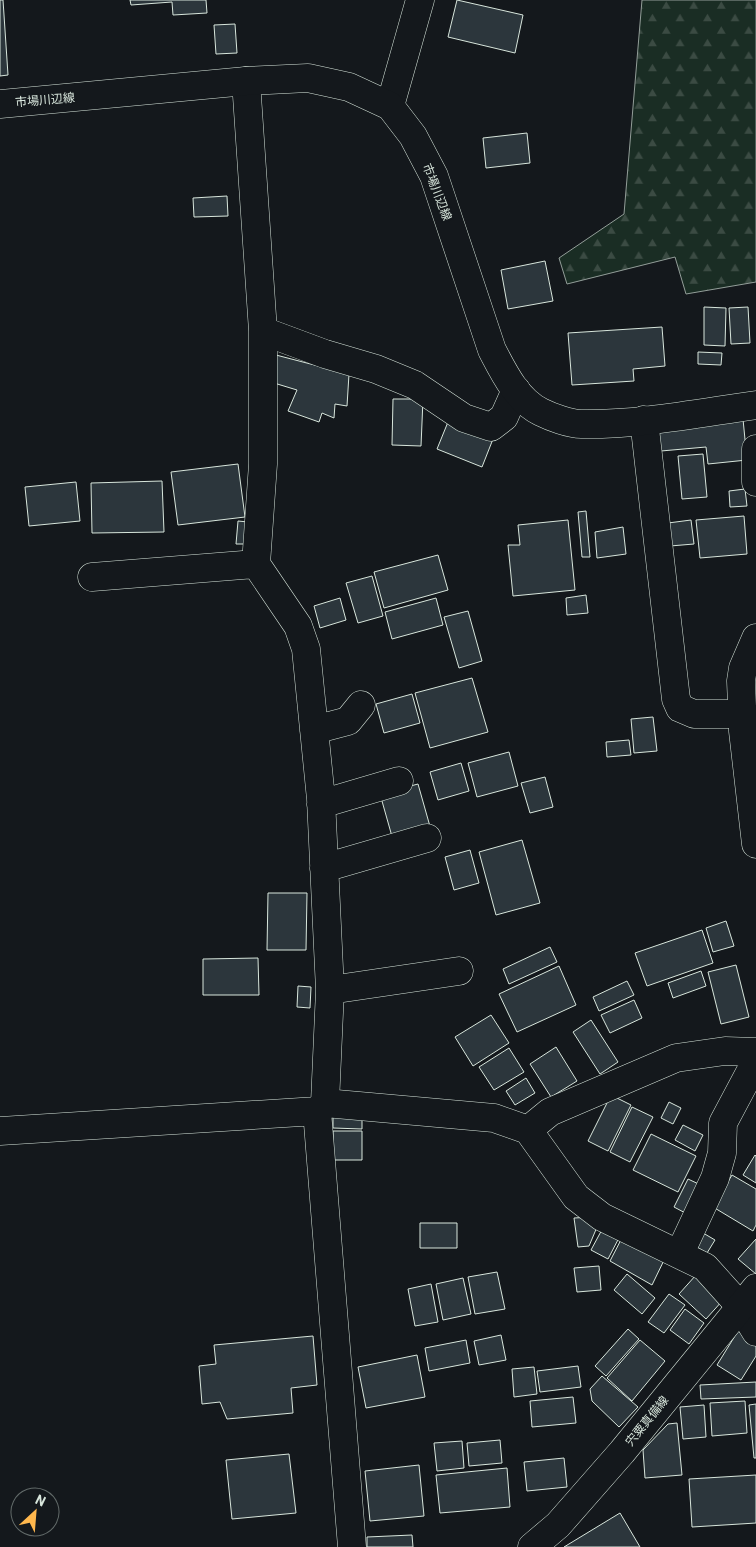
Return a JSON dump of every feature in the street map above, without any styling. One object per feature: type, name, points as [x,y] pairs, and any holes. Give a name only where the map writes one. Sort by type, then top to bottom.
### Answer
[{"type":"street","points":[[390,106],[420,0]]},
{"type":"street","name":"市場川辺線","points":[[0,104],[246,81],[308,78],[349,87],[390,106],[413,136],[434,176],[492,350],[505,376],[516,390],[540,412],[579,424],[644,420],[756,405]]},
{"type":"street","points":[[246,81],[263,331],[263,464],[256,564],[298,626],[306,649],[314,730],[321,804],[330,990],[321,1107],[352,1547]]},
{"type":"street","points":[[263,331],[325,354],[376,369],[415,385],[464,418],[491,427],[504,417],[516,390]]},
{"type":"street","points":[[644,420],[676,699],[680,708],[694,714],[742,714]]},
{"type":"street","points":[[756,449],[756,482]]},
{"type":"street","points":[[92,578],[256,564]]},
{"type":"street","points":[[756,638],[743,668],[742,714],[756,844]]},
{"type":"street","points":[[314,730],[348,721],[361,705]]},
{"type":"street","points":[[321,804],[399,781]]},
{"type":"street","points":[[324,868],[427,838]]},
{"type":"street","points":[[330,990],[459,971]]},
{"type":"street","points":[[528,1130],[550,1112],[676,1058],[725,1051],[756,1052]]},
{"type":"street","points":[[680,1253],[715,1178],[722,1153],[723,1123],[756,1061]]},
{"type":"street","points":[[735,1100],[756,1081]]},
{"type":"street","points":[[0,1131],[321,1107],[494,1118],[528,1130],[576,1198],[602,1217],[680,1253],[705,1267],[748,1297],[756,1332]]},
{"type":"street","name":"宍粟真備線","points":[[532,1547],[558,1525],[622,1452],[748,1297]]},
{"type":"green space","points":[[642,0],[756,0],[756,282],[686,294],[675,257],[567,284],[559,258],[624,214]]},
{"type":"building","points":[[0,0],[3,0],[8,75],[0,76]]},
{"type":"building","points":[[130,0],[206,0],[207,13],[173,15],[172,2],[131,5]]},
{"type":"building","points":[[457,0],[523,15],[515,53],[448,37]]},
{"type":"building","points":[[235,24],[237,53],[216,54],[214,25]]},
{"type":"building","points":[[527,133],[530,163],[486,168],[483,138]]},
{"type":"building","points":[[227,196],[228,216],[194,217],[193,198]]},
{"type":"building","points":[[545,261],[553,301],[508,309],[501,270]]},
{"type":"building","points":[[704,307],[726,308],[725,346],[704,345]]},
{"type":"building","points":[[748,307],[750,343],[731,344],[729,308]]},
{"type":"building","points":[[662,327],[665,366],[633,369],[634,381],[572,385],[568,333]]},
{"type":"building","points":[[698,352],[722,353],[721,365],[698,364]]},
{"type":"building","points":[[276,355],[349,374],[347,406],[335,404],[334,418],[322,413],[319,422],[288,411],[297,390],[274,383]]},
{"type":"building","points":[[393,399],[423,399],[421,446],[392,445]]},
{"type":"building","points":[[743,419],[747,460],[708,464],[706,447],[661,451],[658,427]]},
{"type":"building","points":[[448,422],[493,439],[482,467],[437,449]]},
{"type":"building","points":[[703,454],[707,497],[682,499],[678,456]]},
{"type":"building","points":[[238,464],[245,517],[178,525],[171,472]]},
{"type":"building","points":[[162,481],[164,532],[92,533],[91,483]]},
{"type":"building","points":[[76,482],[80,521],[29,526],[25,487]]},
{"type":"building","points":[[745,489],[747,506],[730,507],[729,491]]},
{"type":"building","points":[[586,511],[590,557],[582,557],[578,512]]},
{"type":"building","points":[[744,516],[747,554],[700,558],[696,520]]},
{"type":"building","points":[[568,520],[575,590],[513,596],[508,545],[520,545],[518,525]]},
{"type":"building","points":[[691,520],[694,544],[670,546],[668,523]]},
{"type":"building","points":[[238,521],[248,522],[246,544],[236,544]]},
{"type":"building","points":[[623,527],[626,554],[597,558],[595,532]]},
{"type":"building","points":[[438,555],[448,590],[384,608],[374,572]]},
{"type":"building","points":[[372,576],[383,616],[358,623],[346,583]]},
{"type":"building","points":[[586,595],[588,613],[567,615],[566,598]]},
{"type":"building","points":[[340,598],[346,620],[320,628],[314,606]]},
{"type":"building","points":[[436,598],[443,625],[392,639],[385,612]]},
{"type":"building","points":[[468,611],[482,661],[459,668],[444,617]]},
{"type":"building","points":[[472,678],[488,732],[430,748],[415,693]]},
{"type":"building","points":[[412,694],[420,723],[384,733],[376,704]]},
{"type":"building","points":[[653,717],[657,751],[634,753],[631,719]]},
{"type":"building","points":[[629,740],[631,755],[607,757],[606,742]]},
{"type":"building","points":[[509,752],[518,786],[477,797],[468,763]]},
{"type":"building","points":[[461,763],[469,791],[438,800],[430,772]]},
{"type":"building","points":[[545,777],[553,807],[530,813],[521,783]]},
{"type":"building","points":[[418,784],[431,830],[393,840],[380,794]]},
{"type":"building","points":[[522,840],[540,903],[496,915],[479,852]]},
{"type":"building","points":[[470,850],[479,883],[454,890],[445,857]]},
{"type":"building","points":[[268,893],[307,893],[306,950],[267,950]]},
{"type":"building","points":[[726,921],[734,946],[713,952],[706,928]]},
{"type":"building","points":[[702,930],[713,963],[647,986],[635,953]]},
{"type":"building","points":[[550,947],[557,962],[509,984],[503,969]]},
{"type":"building","points":[[258,958],[259,995],[203,995],[203,959]]},
{"type":"building","points":[[736,965],[749,1017],[721,1024],[708,972]]},
{"type":"building","points":[[559,966],[576,1005],[517,1032],[499,994]]},
{"type":"building","points":[[701,971],[706,986],[673,998],[668,983]]},
{"type":"building","points":[[627,981],[634,995],[599,1011],[593,997]]},
{"type":"building","points":[[298,986],[311,987],[310,1008],[297,1007]]},
{"type":"building","points":[[634,1000],[642,1018],[610,1033],[601,1015]]},
{"type":"building","points":[[491,1015],[509,1043],[473,1066],[455,1037]]},
{"type":"building","points":[[591,1020],[618,1062],[600,1074],[573,1032]]},
{"type":"building","points":[[556,1047],[577,1081],[551,1097],[530,1064]]},
{"type":"building","points":[[509,1048],[524,1072],[494,1090],[479,1067]]},
{"type":"building","points":[[526,1078],[535,1093],[515,1105],[506,1091]]},
{"type":"building","points":[[611,1095],[631,1105],[608,1151],[588,1141]]},
{"type":"building","points":[[669,1102],[681,1108],[673,1124],[661,1118]]},
{"type":"building","points":[[632,1107],[653,1117],[630,1162],[610,1152]]},
{"type":"building","points":[[333,1109],[362,1110],[362,1129],[333,1128]]},
{"type":"building","points":[[683,1125],[703,1135],[695,1151],[675,1140]]},
{"type":"building","points":[[333,1131],[362,1131],[362,1160],[333,1160]]},
{"type":"building","points":[[651,1134],[696,1156],[678,1192],[633,1170]]},
{"type":"building","points":[[756,1156],[756,1183],[743,1175]]},
{"type":"building","points":[[732,1175],[756,1189],[756,1225],[753,1231],[713,1207]]},
{"type":"building","points":[[688,1179],[705,1187],[691,1216],[674,1207]]},
{"type":"building","points":[[593,1217],[600,1220],[589,1246],[578,1247],[574,1218]]},
{"type":"building","points":[[420,1223],[457,1223],[457,1248],[420,1248]]},
{"type":"building","points":[[605,1224],[622,1232],[608,1259],[591,1250]]},
{"type":"building","points":[[698,1230],[715,1240],[707,1253],[690,1243]]},
{"type":"building","points":[[625,1232],[668,1252],[652,1285],[610,1261]]},
{"type":"building","points":[[756,1239],[756,1274],[738,1259]]},
{"type":"building","points":[[599,1266],[601,1290],[577,1292],[574,1268]]},
{"type":"building","points":[[497,1272],[505,1309],[475,1314],[468,1277]]},
{"type":"building","points":[[627,1274],[655,1298],[642,1314],[614,1290]]},
{"type":"building","points":[[696,1275],[723,1300],[706,1319],[679,1294]]},
{"type":"building","points":[[463,1278],[471,1314],[443,1320],[436,1284]]},
{"type":"building","points":[[431,1284],[438,1322],[415,1326],[408,1289]]},
{"type":"building","points":[[669,1294],[685,1305],[664,1333],[648,1322]]},
{"type":"building","points":[[685,1309],[704,1323],[689,1344],[670,1330]]},
{"type":"building","points":[[628,1329],[639,1339],[606,1376],[595,1366]]},
{"type":"building","points":[[738,1331],[756,1342],[756,1356],[741,1380],[717,1365]]},
{"type":"building","points":[[501,1335],[506,1360],[479,1365],[474,1341]]},
{"type":"building","points":[[313,1336],[317,1385],[291,1388],[293,1413],[227,1419],[220,1402],[202,1404],[199,1366],[216,1364],[214,1345]]},
{"type":"building","points":[[466,1340],[470,1363],[429,1371],[425,1348]]},
{"type":"building","points":[[640,1340],[665,1361],[632,1401],[607,1378]]},
{"type":"building","points":[[417,1355],[425,1397],[366,1408],[358,1367]]},
{"type":"building","points":[[578,1366],[581,1387],[540,1392],[537,1371]]},
{"type":"building","points":[[534,1367],[537,1394],[514,1397],[512,1369]]},
{"type":"building","points":[[602,1376],[638,1407],[619,1427],[592,1401],[590,1389]]},
{"type":"building","points":[[756,1382],[756,1397],[701,1399],[700,1385]]},
{"type":"building","points":[[573,1397],[576,1423],[532,1427],[530,1401]]},
{"type":"building","points":[[745,1401],[747,1433],[712,1436],[710,1403]]},
{"type":"building","points":[[756,1404],[756,1458],[754,1458],[749,1405]]},
{"type":"building","points":[[704,1405],[706,1437],[683,1439],[680,1407]]},
{"type":"building","points":[[677,1423],[682,1475],[645,1478],[643,1450],[668,1424]]},
{"type":"building","points":[[500,1440],[502,1463],[469,1466],[467,1443]]},
{"type":"building","points":[[462,1441],[464,1468],[437,1471],[434,1443]]},
{"type":"building","points":[[289,1454],[296,1513],[232,1519],[226,1460]]},
{"type":"building","points":[[564,1458],[567,1487],[527,1491],[524,1462]]},
{"type":"building","points":[[419,1465],[424,1516],[370,1521],[365,1471]]},
{"type":"building","points":[[507,1468],[510,1507],[440,1513],[436,1475]]},
{"type":"building","points":[[756,1475],[756,1523],[692,1527],[689,1479]]},
{"type":"building","points":[[620,1513],[640,1547],[564,1547]]},
{"type":"building","points":[[412,1535],[413,1547],[367,1547],[367,1537]]}]
